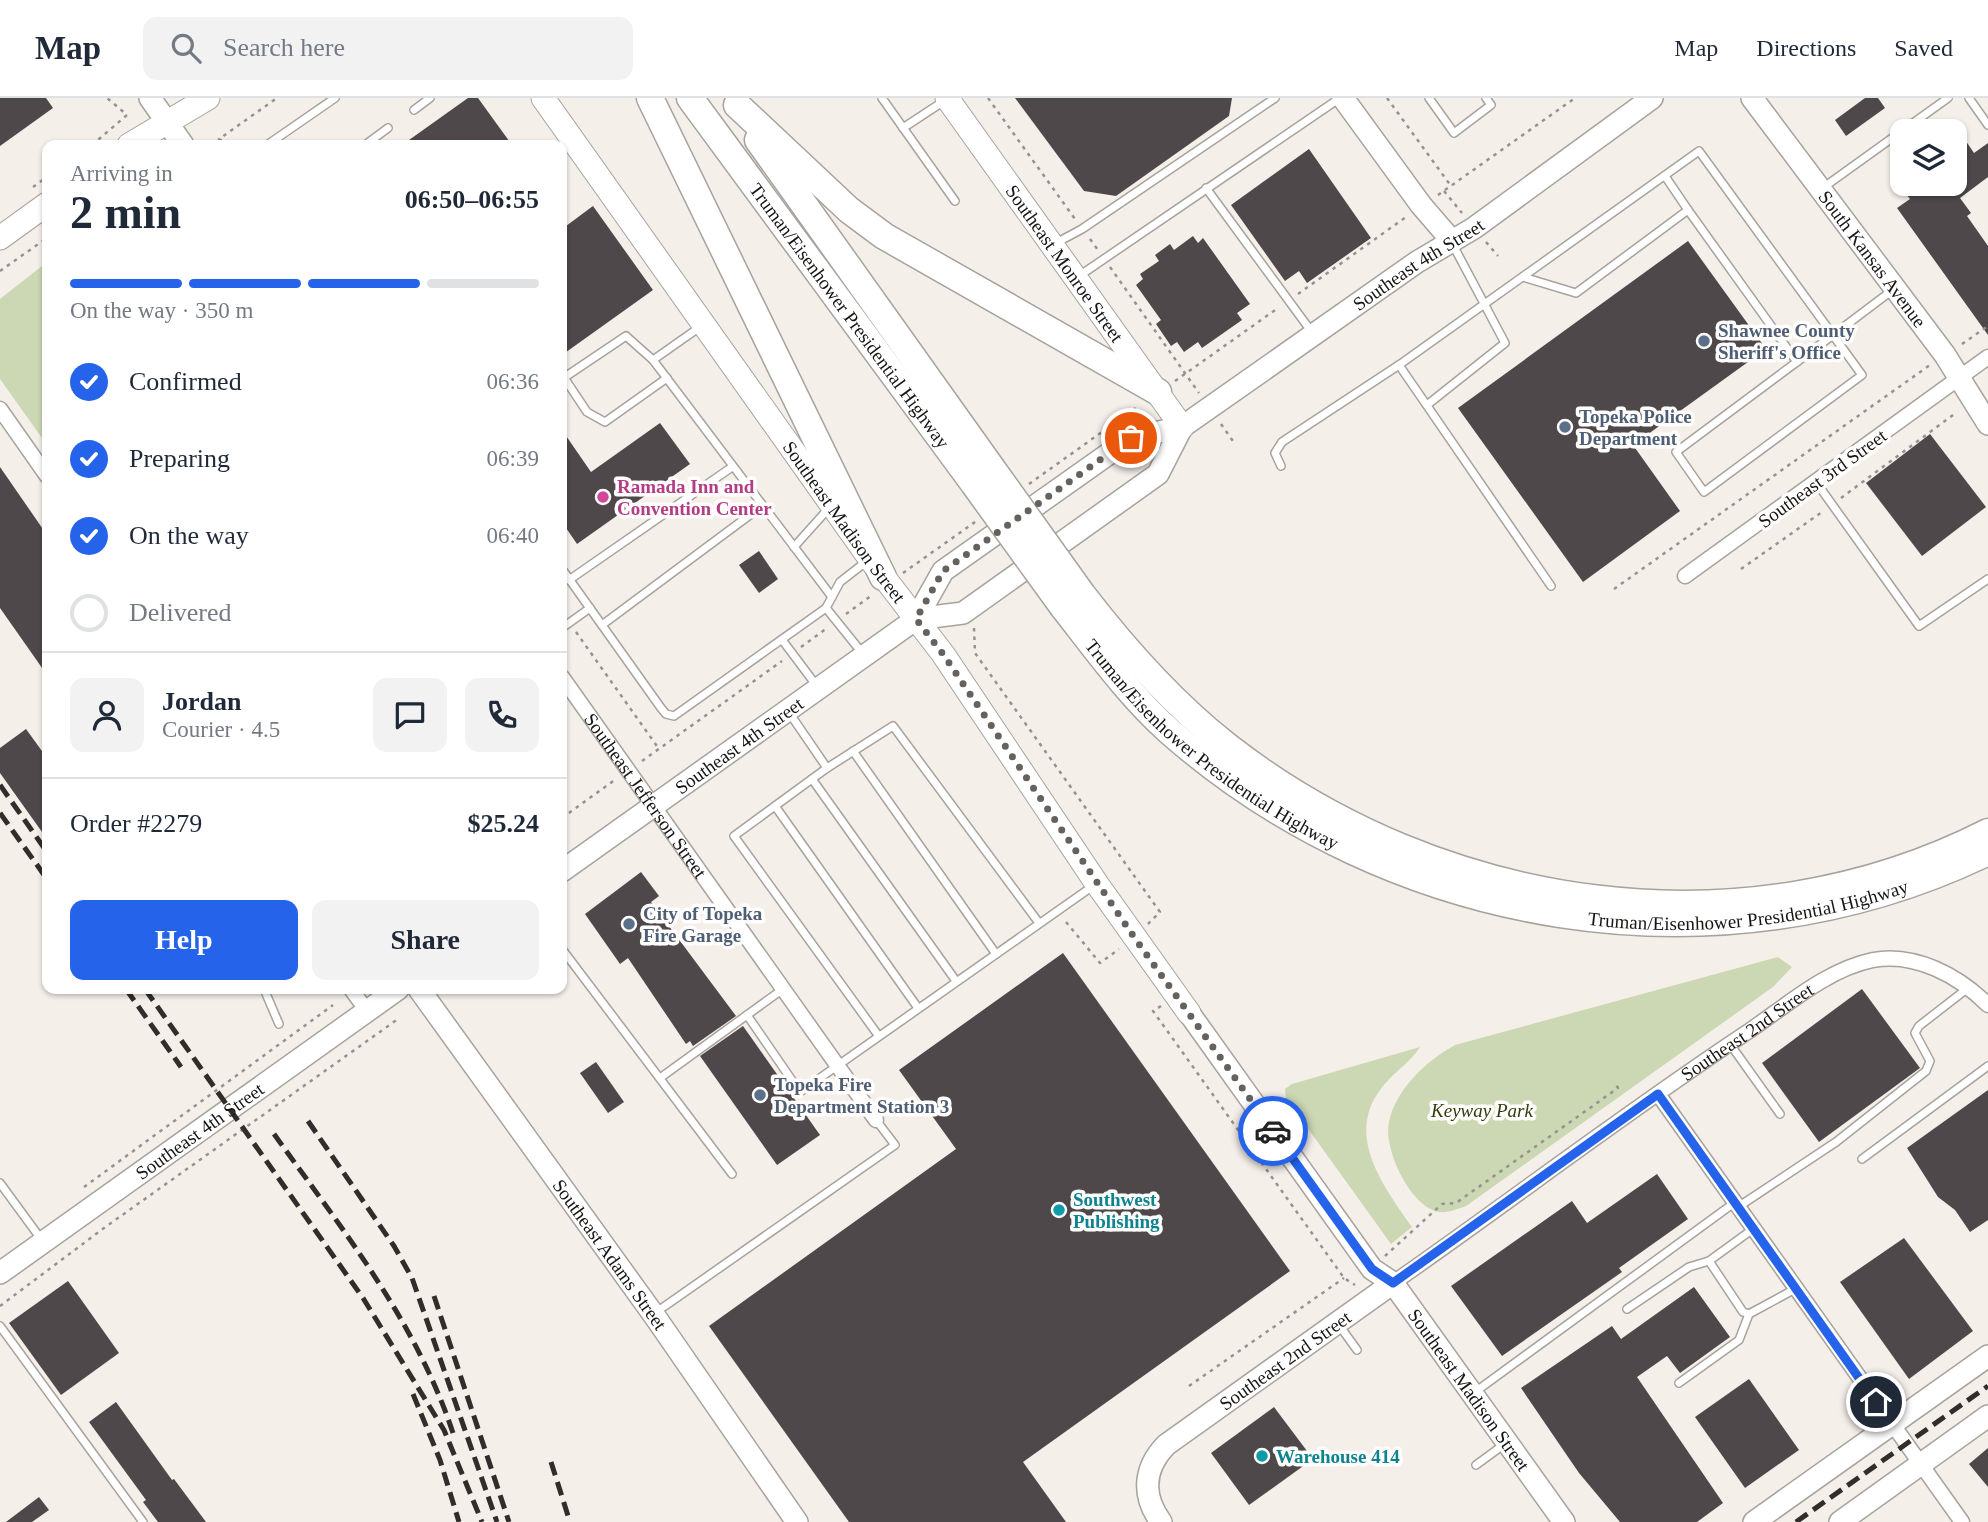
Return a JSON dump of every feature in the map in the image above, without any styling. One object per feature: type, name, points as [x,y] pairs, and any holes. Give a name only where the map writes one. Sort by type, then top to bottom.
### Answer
[{"type":"highway","points":[[650,98],[880,573]]},
{"type":"highway","name":"Truman/Eisenhower Presidential Highway","points":[[690,98],[982,475]]},
{"type":"highway","points":[[735,102],[849,210],[884,236],[1158,392]]},
{"type":"highway","name":"Truman/Eisenhower Presidential Highway","points":[[735,102],[765,152],[982,475],[1072,600],[1126,688],[1169,730],[1259,800],[1295,822],[1374,861],[1482,900],[1528,910],[1642,924],[1737,912],[1838,886],[1901,868],[1988,832]]},
{"type":"highway","name":"Truman/Eisenhower Presidential Highway","points":[[1072,600],[1168,694],[1225,744],[1283,785],[1353,826],[1399,848],[1474,875],[1561,894],[1639,903],[1737,912],[1802,912],[1892,890],[1988,852]]},
{"type":"main road","points":[[138,140],[208,98]]},
{"type":"main road","name":"Southeast Madison Street","points":[[543,98],[831,505],[943,654],[1097,884],[1189,1013]]},
{"type":"main road","name":"Southeast Monroe Street","points":[[947,99],[1182,427]]},
{"type":"main road","points":[[0,238],[42,208]]},
{"type":"street","points":[[150,98],[179,140]]},
{"type":"street","points":[[1342,98],[1421,205],[1452,241]]},
{"type":"street","name":"Southeast 4th Street","points":[[567,868],[916,619],[943,571],[1131,438],[1182,427],[1210,409],[1652,98]]},
{"type":"street","name":"South Kansas Avenue","points":[[1752,98],[1945,355],[1958,380],[1988,424]]},
{"type":"street","name":"Southeast 3rd Street","points":[[1685,576],[1988,357]]},
{"type":"street","points":[[0,409],[42,469]]},
{"type":"street","name":"Southeast 4th Street","points":[[916,619],[963,613],[1158,474],[1182,427]]},
{"type":"street","name":"Southeast Jefferson Street","points":[[567,684],[876,1120]]},
{"type":"street","name":"Southeast 2nd Street","points":[[1161,1522],[1149,1506],[1148,1478],[1157,1455],[1166,1445],[1658,1094],[1832,975],[1873,960],[1903,958],[1938,969],[1969,988],[1988,1005]]},
{"type":"street","points":[[355,994],[367,1011]]},
{"type":"street","name":"Southeast 4th Street","points":[[0,1273],[391,994]]},
{"type":"street","name":"Southeast Adams Street","points":[[423,994],[653,1314],[797,1522]]},
{"type":"street","name":"Southeast Madison Street","points":[[1189,1013],[1372,1269],[1393,1283],[1564,1522]]},
{"type":"street","points":[[1658,1094],[1962,1522]]},
{"type":"street","points":[[1754,1522],[1988,1356]]},
{"type":"street","points":[[1840,1522],[1988,1416]]},
{"type":"lane","points":[[274,140],[335,98]]},
{"type":"lane","points":[[414,110],[430,98]]},
{"type":"lane","points":[[882,98],[955,201]]},
{"type":"lane","points":[[1052,245],[1082,229],[1275,98]]},
{"type":"lane","points":[[1076,278],[1103,257],[1342,98]]},
{"type":"lane","points":[[1429,98],[1454,133],[1492,105],[1486,98]]},
{"type":"lane","points":[[1820,189],[1948,98]]},
{"type":"lane","points":[[1969,98],[1988,125]]},
{"type":"lane","points":[[904,128],[947,99]]},
{"type":"lane","points":[[372,140],[388,128]]},
{"type":"lane","points":[[1282,466],[1275,453],[1282,442],[1399,365],[1485,301],[1523,277],[1699,151],[1833,335],[1862,375],[1704,492],[1676,452],[1797,362],[1833,335],[1895,288]]},
{"type":"lane","points":[[1665,176],[1797,362]]},
{"type":"lane","points":[[1206,188],[1314,335]]},
{"type":"lane","points":[[1523,277],[1576,293],[1688,209]]},
{"type":"lane","points":[[1427,405],[1505,343],[1452,241]]},
{"type":"lane","points":[[653,360],[704,324]]},
{"type":"lane","points":[[567,376],[626,336],[653,360],[832,597]]},
{"type":"lane","points":[[1399,365],[1551,586]]},
{"type":"lane","points":[[567,384],[587,412],[605,422],[667,378]]},
{"type":"lane","points":[[569,580],[733,467]]},
{"type":"lane","points":[[1816,482],[1919,626],[1988,579]]},
{"type":"lane","points":[[794,547],[831,505]]},
{"type":"lane","points":[[602,625],[762,506]]},
{"type":"lane","points":[[567,577],[666,714],[674,716],[826,608],[840,582],[880,573]]},
{"type":"lane","points":[[569,622],[590,608]]},
{"type":"lane","points":[[826,608],[864,656]]},
{"type":"lane","points":[[783,641],[819,688]]},
{"type":"lane","points":[[787,711],[827,768]]},
{"type":"lane","points":[[878,1035],[734,836],[827,768],[893,726],[1040,923]]},
{"type":"lane","points":[[853,751],[996,954]]},
{"type":"lane","points":[[812,779],[956,981]]},
{"type":"lane","points":[[775,806],[918,1008]]},
{"type":"lane","points":[[747,1015],[800,1092],[1097,884]]},
{"type":"lane","points":[[567,955],[732,1174]]},
{"type":"lane","points":[[1472,1394],[1736,1205],[1836,1142],[1926,1071],[1930,1061],[1915,1033],[1919,1026],[1969,988]]},
{"type":"lane","points":[[660,1079],[783,989]]},
{"type":"lane","points":[[266,994],[279,1024]]},
{"type":"lane","points":[[1730,1044],[1780,1114]]},
{"type":"lane","points":[[1862,1159],[1988,1066]]},
{"type":"lane","points":[[653,1314],[895,1145],[876,1120]]},
{"type":"lane","points":[[0,1183],[43,1243]]},
{"type":"lane","points":[[1627,1309],[1689,1267],[1709,1261],[1753,1229]]},
{"type":"lane","points":[[1709,1261],[1744,1312],[1749,1314]]},
{"type":"lane","points":[[1679,1383],[1739,1340],[1749,1314],[1795,1289]]},
{"type":"lane","points":[[1337,1322],[1357,1350]]},
{"type":"lane","points":[[0,1326],[143,1522]]},
{"type":"lane","points":[[1476,1465],[1507,1442]]},
{"type":"path","points":[[98,140],[127,115],[107,98]]},
{"type":"path","points":[[221,140],[277,98]]},
{"type":"path","points":[[988,98],[1235,444]]},
{"type":"path","points":[[1387,98],[1451,186]]},
{"type":"path","points":[[1020,490],[1575,98]]},
{"type":"path","points":[[0,271],[42,242]]},
{"type":"path","points":[[1614,589],[1988,326]]},
{"type":"path","points":[[1741,569],[1972,400]]},
{"type":"path","points":[[567,814],[837,621],[880,573],[933,552],[977,521]]},
{"type":"path","points":[[933,552],[943,571]]},
{"type":"path","points":[[963,613],[976,631],[975,653],[1160,912]]},
{"type":"path","points":[[569,622],[659,749]]},
{"type":"path","points":[[78,1193],[333,1005]]},
{"type":"path","points":[[1163,1005],[1153,1011],[1344,1278],[1355,1285],[1442,1204],[1456,1203],[1618,1088],[1614,1082]]},
{"type":"path","points":[[0,1306],[120,1216],[398,1019]]},
{"type":"path","points":[[1189,1387],[1344,1278]]},
{"type":"green space","points":[[42,266],[42,438],[0,379],[0,299]]},
{"type":"green space","name":"Keyway Park","points":[[1778,957],[1792,967],[1773,987],[1466,1206],[1439,1212],[1428,1208],[1401,1175],[1388,1133],[1393,1110],[1405,1087],[1414,1077],[1455,1045]]},
{"type":"green space","name":"Keyway Park","points":[[1420,1047],[1380,1090],[1370,1108],[1366,1126],[1373,1162],[1412,1227],[1391,1244],[1286,1098],[1285,1089],[1292,1084]]},
{"type":"building","points":[[0,98],[46,98],[53,108],[0,146]]},
{"type":"building","points":[[468,98],[478,98],[508,140],[409,140]]},
{"type":"building","points":[[1015,98],[1232,98],[1229,116],[1116,196],[1084,191]]},
{"type":"building","points":[[1865,98],[1878,98],[1885,108],[1846,136],[1835,120]]},
{"type":"building","points":[[1967,143],[1974,153],[1988,143],[1988,177],[1967,193]]},
{"type":"building","points":[[1309,149],[1371,238],[1307,283],[1299,271],[1285,281],[1231,205]]},
{"type":"building","points":[[1908,196],[1963,196],[1960,198],[1971,213],[1967,216],[1988,246],[1988,335],[1897,208],[1910,199]]},
{"type":"building","points":[[593,206],[653,290],[567,351],[567,225]]},
{"type":"building","points":[[1193,236],[1198,243],[1203,238],[1250,304],[1237,313],[1242,320],[1202,348],[1198,342],[1184,352],[1177,342],[1171,346],[1156,324],[1161,320],[1136,285],[1143,279],[1140,274],[1159,261],[1155,255],[1170,244],[1174,250]]},
{"type":"building","name":"Topeka Police Department","points":[[1688,241],[1766,349],[1633,445],[1680,511],[1583,582],[1458,408]]},
{"type":"building","name":"Ramada Inn and Convention Center","points":[[660,423],[690,464],[577,544],[567,529],[567,437],[591,472]]},
{"type":"building","points":[[1930,434],[1986,507],[1922,556],[1866,483]]},
{"type":"building","points":[[0,467],[42,528],[42,668],[0,608]]},
{"type":"building","points":[[759,551],[778,579],[759,593],[739,565]]},
{"type":"building","points":[[26,729],[42,751],[42,832],[0,773],[0,748]]},
{"type":"building","points":[[641,872],[659,896],[651,902],[736,1016],[693,1046],[690,1041],[686,1044],[628,958],[620,964],[585,914]]},
{"type":"building","name":"Southwest Publishing","points":[[1063,953],[1290,1271],[1023,1462],[1066,1522],[849,1522],[709,1326],[956,1149],[899,1070]]},
{"type":"building","points":[[1862,989],[1920,1068],[1819,1142],[1762,1063]]},
{"type":"building","name":"Topeka Fire Department Station 3","points":[[743,1026],[820,1135],[777,1165],[700,1056]]},
{"type":"building","points":[[596,1062],[624,1102],[608,1113],[580,1073]]},
{"type":"building","points":[[1988,1090],[1988,1220],[1970,1232],[1955,1210],[1938,1197],[1907,1148]]},
{"type":"building","points":[[1657,1174],[1688,1219],[1619,1268],[1622,1272],[1502,1356],[1451,1286],[1572,1201],[1587,1223]]},
{"type":"building","points":[[1904,1238],[1973,1331],[1909,1379],[1840,1282]]},
{"type":"building","points":[[68,1281],[119,1353],[61,1395],[9,1323]]},
{"type":"building","points":[[1694,1287],[1730,1337],[1680,1373],[1667,1356],[1637,1377],[1723,1503],[1697,1522],[1620,1522],[1579,1473],[1521,1388],[1612,1326],[1621,1339]]},
{"type":"building","points":[[1749,1379],[1799,1450],[1745,1488],[1695,1417]]},
{"type":"building","points":[[116,1402],[206,1522],[158,1522],[143,1502],[146,1500],[89,1422]]},
{"type":"building","name":"Warehouse 414","points":[[1274,1407],[1313,1459],[1249,1505],[1211,1453]]},
{"type":"building","points":[[1988,1448],[1988,1487],[1969,1464]]},
{"type":"building","points":[[39,1497],[49,1510],[32,1522],[6,1522]]},
{"type":"railway","points":[[0,785],[42,845]]},
{"type":"railway","points":[[0,813],[42,872]]},
{"type":"railway","points":[[130,994],[181,1067]]},
{"type":"railway","points":[[149,994],[363,1298],[444,1430],[482,1522]]},
{"type":"railway","points":[[308,1121],[394,1246],[412,1278],[497,1522]]},
{"type":"railway","points":[[274,1134],[351,1241],[398,1314],[419,1352],[453,1433]]},
{"type":"railway","points":[[434,1296],[509,1522]]},
{"type":"railway","points":[[1796,1522],[1988,1386]]},
{"type":"railway","points":[[413,1394],[440,1460],[459,1522]]},
{"type":"railway","points":[[551,1462],[570,1522]]},
{"type":"way so far","points":[[1131,438],[943,571],[916,619],[943,654],[1147,956],[1273,1131]]},
{"type":"place","name":"Shawnee County Sheriff's Office","points":[[1704,341]]},
{"type":"place","name":"Topeka Police Department","points":[[1565,427]]},
{"type":"place","name":"Ramada Inn and Convention Center","points":[[603,497]]},
{"type":"place","name":"City of Topeka Fire Garage","points":[[629,924]]},
{"type":"place","name":"Topeka Fire Department Station 3","points":[[760,1095]]},
{"type":"place","name":"Southwest Publishing","points":[[1059,1210]]},
{"type":"place","name":"Warehouse 414","points":[[1262,1456]]},
{"type":"route","points":[[1273,1131],[1372,1269],[1393,1283],[1658,1094],[1876,1402]]}]
